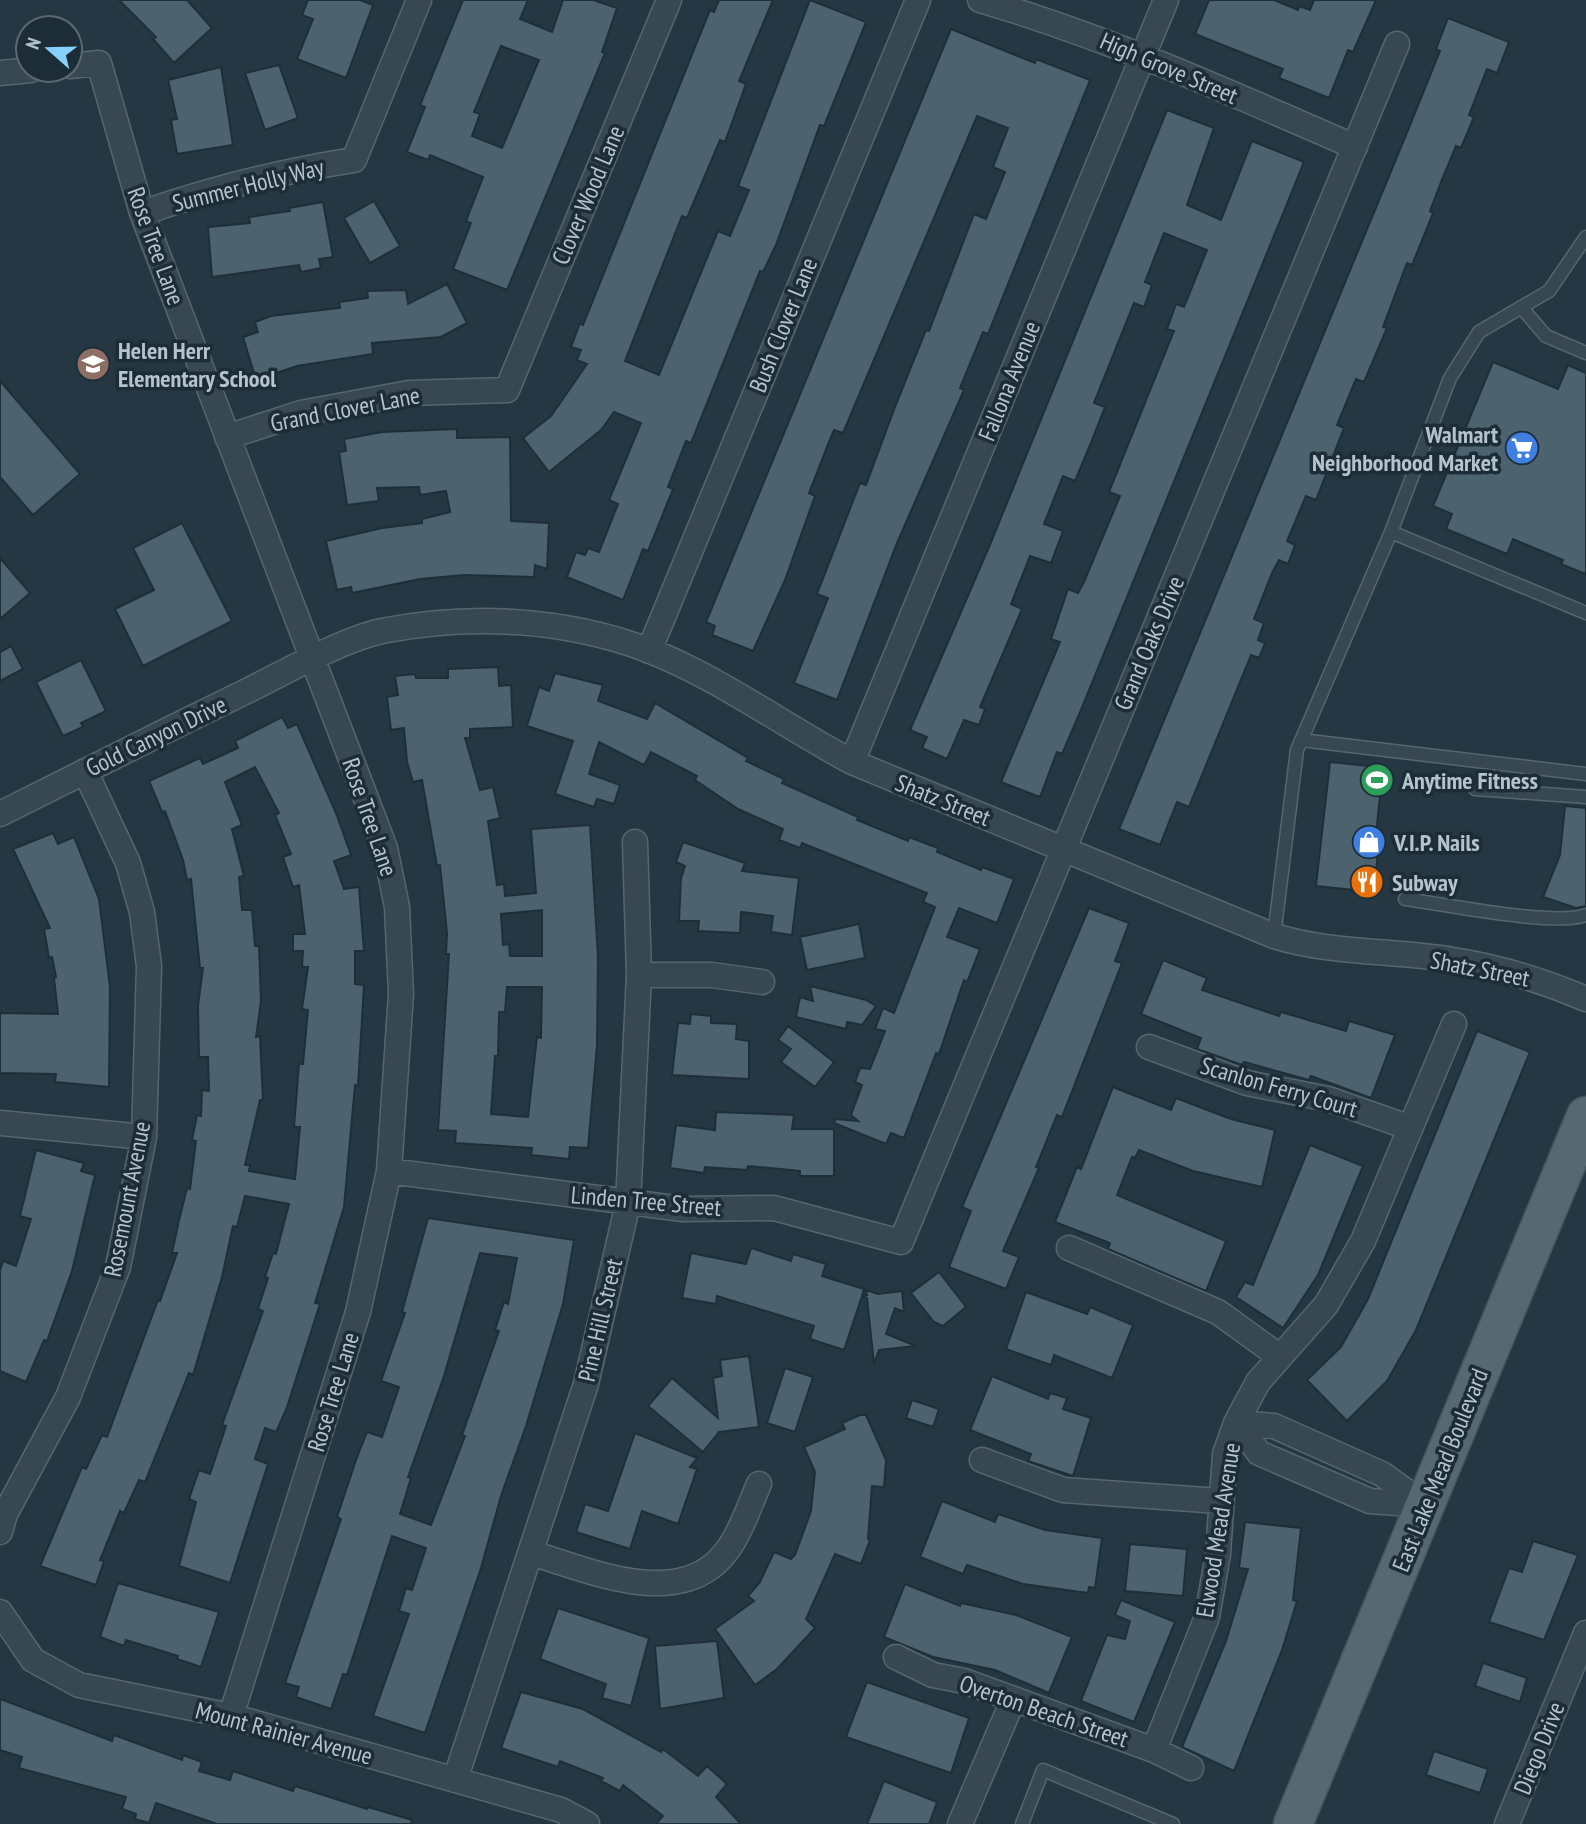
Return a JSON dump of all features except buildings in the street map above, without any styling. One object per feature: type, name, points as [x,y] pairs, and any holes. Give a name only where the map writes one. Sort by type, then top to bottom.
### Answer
[{"type":"main road","name":"East Lake Mead Boulevard","points":[[1293,1824],[1586,1116]]},
{"type":"street","name":"Summer Holly Way","points":[[142,213],[194,195],[300,168],[354,160],[419,0]]},
{"type":"street","name":"Clover Wood Lane","points":[[507,390],[669,0]]},
{"type":"street","name":"Bush Clover Lane","points":[[649,651],[918,0]]},
{"type":"street","name":"High Grove Street","points":[[980,0],[1065,25],[1144,55],[1355,147]]},
{"type":"street","name":"Fallona Avenue","points":[[852,762],[1166,0]]},
{"type":"street","name":"Grand Oaks Drive","points":[[901,1242],[1397,44]]},
{"type":"street","name":"Rose Tree Lane","points":[[84,65],[99,63],[142,213],[386,848],[397,906],[401,994],[389,1171],[358,1312],[231,1716]]},
{"type":"street","name":"Grand Clover Lane","points":[[227,437],[301,413],[409,393],[507,390]]},
{"type":"street","name":"Shatz Street","points":[[312,659],[379,631],[438,623],[522,621],[594,633],[649,651],[709,679],[790,729],[852,762],[1274,936],[1304,945],[1454,960],[1544,981],[1586,999]]},
{"type":"street","name":"Gold Canyon Drive","points":[[0,814],[312,659]]},
{"type":"street","name":"Rosemount Avenue","points":[[0,1532],[5,1514],[68,1397],[118,1267],[144,1137],[149,966],[142,912],[128,863],[85,771]]},
{"type":"street","name":"Pine Hill Street","points":[[455,1780],[586,1384],[628,1203],[639,975],[635,842]]},
{"type":"street","points":[[639,975],[712,975],[762,982]]},
{"type":"street","name":"Elwood Mead Avenue","points":[[1154,1750],[1207,1618],[1218,1554],[1225,1454],[1236,1423],[1258,1382],[1326,1306],[1363,1241],[1408,1127],[1454,1024]]},
{"type":"street","name":"Scanlon Ferry Court","points":[[1149,1047],[1247,1083],[1328,1099],[1408,1127]]},
{"type":"street","points":[[0,1123],[144,1137]]},
{"type":"street","name":"Linden Tree Street","points":[[389,1171],[682,1209],[774,1208],[901,1242]]},
{"type":"street","points":[[1069,1248],[1219,1311],[1280,1356]]},
{"type":"street","points":[[1236,1423],[1274,1426],[1284,1447],[1382,1474],[1425,1505]]},
{"type":"street","points":[[982,1460],[1013,1474],[1063,1490],[1220,1501]]},
{"type":"street","points":[[531,1553],[647,1585],[685,1580],[719,1560],[741,1527],[759,1484]]},
{"type":"street","name":"Mount Rainier Avenue","points":[[1,1615],[33,1660],[79,1685],[231,1716],[561,1810],[587,1824]]},
{"type":"street","name":"Diego Drive","points":[[1507,1824],[1586,1633]]},
{"type":"street","name":"Overton Beach Street","points":[[896,1657],[933,1675],[964,1681],[1154,1750],[1191,1768]]},
{"type":"street","points":[[960,1824],[1013,1700]]},
{"type":"lane","points":[[1274,936],[1297,750],[1391,533],[1450,379],[1479,332],[1549,291],[1586,237]]},
{"type":"lane","points":[[1521,307],[1546,335],[1586,353]]},
{"type":"lane","points":[[1391,533],[1586,613]]},
{"type":"lane","points":[[1301,740],[1586,774]]},
{"type":"lane","points":[[1475,789],[1586,797]]},
{"type":"lane","points":[[1405,899],[1537,917],[1574,919],[1586,915]]},
{"type":"lane","points":[[1023,1824],[1043,1770],[1173,1824]]},
{"type":"place","name":"Helen Herr Elementary School","points":[[93,364]]},
{"type":"place","name":"Walmart Neighborhood Market","points":[[1522,448]]},
{"type":"place","name":"Anytime Fitness","points":[[1377,780]]},
{"type":"place","name":"V.I.P. Nails","points":[[1369,842]]},
{"type":"place","name":"Subway","points":[[1367,882]]}]
